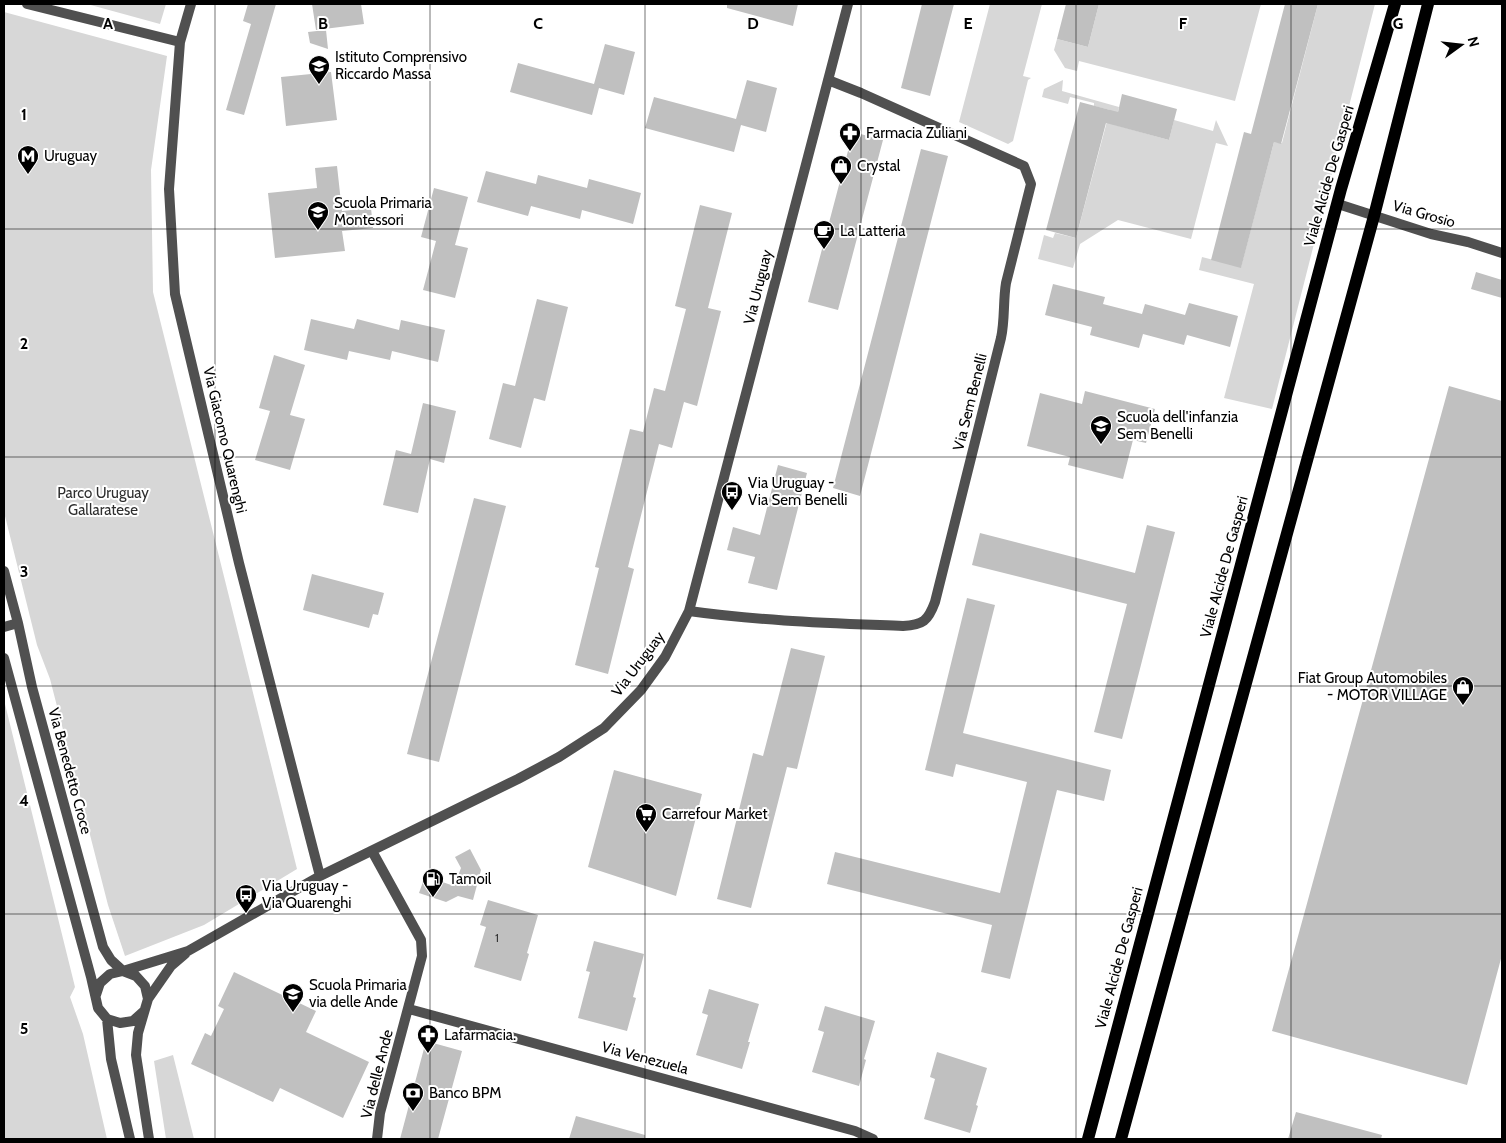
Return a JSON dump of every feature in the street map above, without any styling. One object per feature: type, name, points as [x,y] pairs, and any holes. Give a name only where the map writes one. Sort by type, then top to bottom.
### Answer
[{"type":"main road","name":"Viale Alcide De Gasperi","points":[[1088,1139],[1338,204],[1395,4]]},
{"type":"main road","points":[[1121,1139],[1374,216],[1428,4]]},
{"type":"street","points":[[27,4],[180,42]]},
{"type":"street","name":"Via Giacomo Quarenghi","points":[[191,4],[180,42],[169,189],[175,294],[239,563],[320,876]]},
{"type":"street","name":"Via Uruguay","points":[[123,971],[188,951],[320,876],[559,757],[604,728],[640,690],[659,665],[689,611],[848,4]]},
{"type":"street","name":"Via Sem Benelli","points":[[689,611],[721,616],[778,620],[903,626],[921,624],[927,618],[935,602],[1001,338],[1004,324],[1004,292],[1030,184],[1024,166],[828,80]]},
{"type":"street","name":"Via Grosio","points":[[1338,204],[1431,234],[1468,242],[1502,253]]},
{"type":"street","name":"Via Benedetto Croce","points":[[4,571],[32,687],[103,947],[111,960],[123,971]]},
{"type":"street","points":[[4,627],[18,623]]},
{"type":"street","points":[[4,658],[98,1008],[107,1019],[111,1059],[130,1139]]},
{"type":"street","name":"Via delle Ande","points":[[372,851],[421,940],[422,956],[380,1113],[377,1139]]},
{"type":"street","points":[[149,1139],[136,1056],[138,1032],[148,999],[171,966],[188,951]]},
{"type":"street","points":[[96,995],[100,983],[110,974],[123,971],[136,976],[145,986],[148,999]]},
{"type":"street","name":"Via Venezuela","points":[[409,1009],[855,1131],[873,1139]]},
{"type":"street","points":[[107,1019],[120,1023],[133,1021],[143,1012]]},
{"type":"green space","points":[[87,4],[166,4],[160,24]]},
{"type":"green space","points":[[990,4],[1042,4],[1023,76],[1031,78],[1028,80],[1013,141],[1008,144],[959,122]]},
{"type":"green space","points":[[1099,4],[1261,4],[1235,101],[1079,61],[1077,71],[1065,68],[1054,50],[1057,39],[1088,47]]},
{"type":"green space","points":[[1318,4],[1375,4],[1272,409],[1224,398],[1254,284],[1199,270],[1202,257],[1241,267],[1274,142],[1282,143]]},
{"type":"green space","name":"Parco Uruguay Gallaratese","points":[[4,12],[167,56],[151,170],[153,292],[297,869],[204,925],[125,956],[108,905],[50,679],[37,645],[4,512]]},
{"type":"green space","points":[[1063,80],[1062,91],[1119,107],[1115,125],[1169,140],[1174,120],[1213,131],[1216,120],[1228,146],[1216,143],[1191,239],[1118,220],[1080,244],[1073,268],[1038,259],[1044,235],[1053,238],[1055,233],[1076,238],[1110,110],[1094,106],[1094,103],[1070,97],[1068,104],[1042,97],[1044,89]]},
{"type":"green space","points":[[4,700],[75,987],[70,997],[83,1034],[107,1139],[4,1139]]},
{"type":"green space","points":[[173,1055],[194,1139],[166,1139],[154,1061]]},
{"type":"building","points":[[248,4],[276,4],[244,115],[226,110],[251,24],[243,21]]},
{"type":"building","points":[[312,4],[361,4],[364,24],[316,30]]},
{"type":"building","points":[[727,4],[798,4],[793,26],[727,8]]},
{"type":"building","points":[[922,4],[954,4],[930,96],[901,88]]},
{"type":"building","points":[[1066,4],[1099,4],[1088,47],[1057,39]]},
{"type":"building","points":[[1285,4],[1318,4],[1281,144],[1274,142],[1241,268],[1211,260],[1244,132],[1251,134]]},
{"type":"building","points":[[326,30],[328,49],[310,43],[308,32]]},
{"type":"building","points":[[605,44],[635,52],[624,95],[599,88],[592,115],[510,92],[518,63],[594,84]]},
{"type":"building","points":[[331,72],[337,120],[286,126],[281,77]]},
{"type":"building","points":[[747,80],[777,88],[766,132],[741,125],[734,152],[645,128],[654,97],[736,119]]},
{"type":"building","points":[[1122,94],[1177,109],[1169,140],[1106,123],[1076,238],[1046,230],[1080,102],[1118,112]]},
{"type":"building","points":[[853,132],[883,140],[838,310],[808,302]]},
{"type":"building","points":[[921,149],[948,156],[860,496],[833,488]]},
{"type":"building","points":[[337,166],[342,211],[371,208],[373,228],[342,231],[345,251],[275,258],[268,193],[317,188],[315,168]]},
{"type":"building","points":[[486,171],[536,184],[538,175],[587,188],[589,179],[641,193],[633,224],[582,210],[580,219],[531,206],[528,216],[477,202]]},
{"type":"building","points":[[434,188],[468,197],[455,245],[468,248],[455,298],[423,290],[436,241],[421,237]]},
{"type":"building","points":[[700,205],[732,213],[708,308],[721,311],[697,406],[684,402],[672,448],[659,444],[628,567],[634,569],[608,674],[575,665],[599,568],[595,567],[630,429],[643,432],[654,388],[665,391],[686,309],[675,306]]},
{"type":"building","points":[[1476,272],[1502,280],[1502,298],[1471,289]]},
{"type":"building","points":[[1053,284],[1105,297],[1103,304],[1142,314],[1145,304],[1185,315],[1189,303],[1238,316],[1230,347],[1187,335],[1184,345],[1143,334],[1139,348],[1090,335],[1092,327],[1045,315]]},
{"type":"building","points":[[537,299],[568,307],[545,401],[534,398],[521,448],[489,439],[503,383],[515,386]]},
{"type":"building","points":[[311,319],[354,329],[357,319],[399,330],[401,320],[445,330],[438,362],[392,351],[390,360],[349,351],[347,360],[304,350]]},
{"type":"building","points":[[274,355],[305,365],[290,415],[305,419],[290,470],[255,460],[270,411],[259,408]]},
{"type":"building","points":[[1449,386],[1502,401],[1502,955],[1467,1085],[1272,1031]]},
{"type":"building","points":[[1085,391],[1155,409],[1146,443],[1133,440],[1123,479],[1068,465],[1070,457],[1027,446],[1040,393],[1082,404]]},
{"type":"building","points":[[423,403],[456,411],[444,463],[430,459],[418,513],[383,505],[396,450],[411,454]]},
{"type":"building","points":[[778,465],[807,473],[777,590],[748,583],[755,557],[727,550],[733,527],[760,535]]},
{"type":"building","points":[[474,498],[506,506],[439,762],[407,754]]},
{"type":"building","points":[[1147,525],[1175,532],[1122,739],[1094,732],[1127,604],[972,565],[980,533],[1135,573]]},
{"type":"building","points":[[312,574],[384,593],[378,615],[373,614],[369,628],[303,610]]},
{"type":"building","points":[[967,598],[995,605],[963,733],[1111,770],[1104,801],[1057,790],[1010,979],[981,972],[992,925],[827,884],[835,852],[1000,893],[1027,782],[956,764],[953,777],[925,770]]},
{"type":"building","points":[[791,648],[825,656],[797,769],[787,767],[751,908],[717,899],[753,753],[763,756]]},
{"type":"building","points":[[614,770],[702,794],[676,896],[588,867]]},
{"type":"building","points":[[470,849],[481,870],[473,900],[458,896],[446,902],[419,893],[425,876],[454,886],[461,868],[455,857]]},
{"type":"building","points":[[488,900],[538,915],[521,981],[474,967],[486,927],[480,925]]},
{"type":"building","points":[[594,941],[644,954],[633,997],[636,998],[627,1031],[578,1018],[590,972],[586,971]]},
{"type":"building","points":[[234,972],[316,1011],[306,1032],[369,1062],[343,1118],[280,1088],[273,1102],[191,1064],[205,1033],[211,1036],[224,1009],[218,1006]]},
{"type":"building","points":[[709,989],[759,1004],[742,1069],[696,1055],[708,1015],[702,1013]]},
{"type":"building","points":[[825,1006],[875,1021],[864,1059],[866,1060],[859,1086],[812,1072],[824,1032],[818,1030]]},
{"type":"building","points":[[426,1041],[462,1051],[438,1139],[400,1139]]},
{"type":"building","points":[[937,1052],[987,1068],[970,1133],[924,1119],[935,1079],[930,1077]]},
{"type":"building","points":[[1296,1112],[1382,1135],[1381,1139],[1288,1139]]},
{"type":"building","points":[[576,1116],[645,1135],[645,1139],[569,1139]]},
{"type":"place","name":"Istituto Comprensivo Riccardo Massa","points":[[319,85]]},
{"type":"place","name":"Farmacia Zuliani","points":[[850,152]]},
{"type":"place","name":"Uruguay","points":[[28,175]]},
{"type":"place","name":"Crystal","points":[[841,185]]},
{"type":"place","name":"Scuola Primaria Montessori","points":[[318,231]]},
{"type":"place","name":"La Latteria","points":[[824,250]]},
{"type":"place","name":"Scuola dell'infanzia Sem Benelli","points":[[1101,445]]},
{"type":"place","name":"Via Uruguay - Via Sem Benelli","points":[[732,511]]},
{"type":"place","name":"Fiat Group Automobiles - MOTOR VILLAGE","points":[[1463,706]]},
{"type":"place","name":"Carrefour Market","points":[[646,833]]},
{"type":"place","name":"Tamoil","points":[[433,898]]},
{"type":"place","name":"Via Uruguay - Via Quarenghi","points":[[246,914]]},
{"type":"place","name":"Scuola Primaria via delle Ande","points":[[293,1013]]},
{"type":"place","name":"Lafarmacia.","points":[[428,1054]]},
{"type":"place","name":"Banco BPM","points":[[413,1112]]}]
